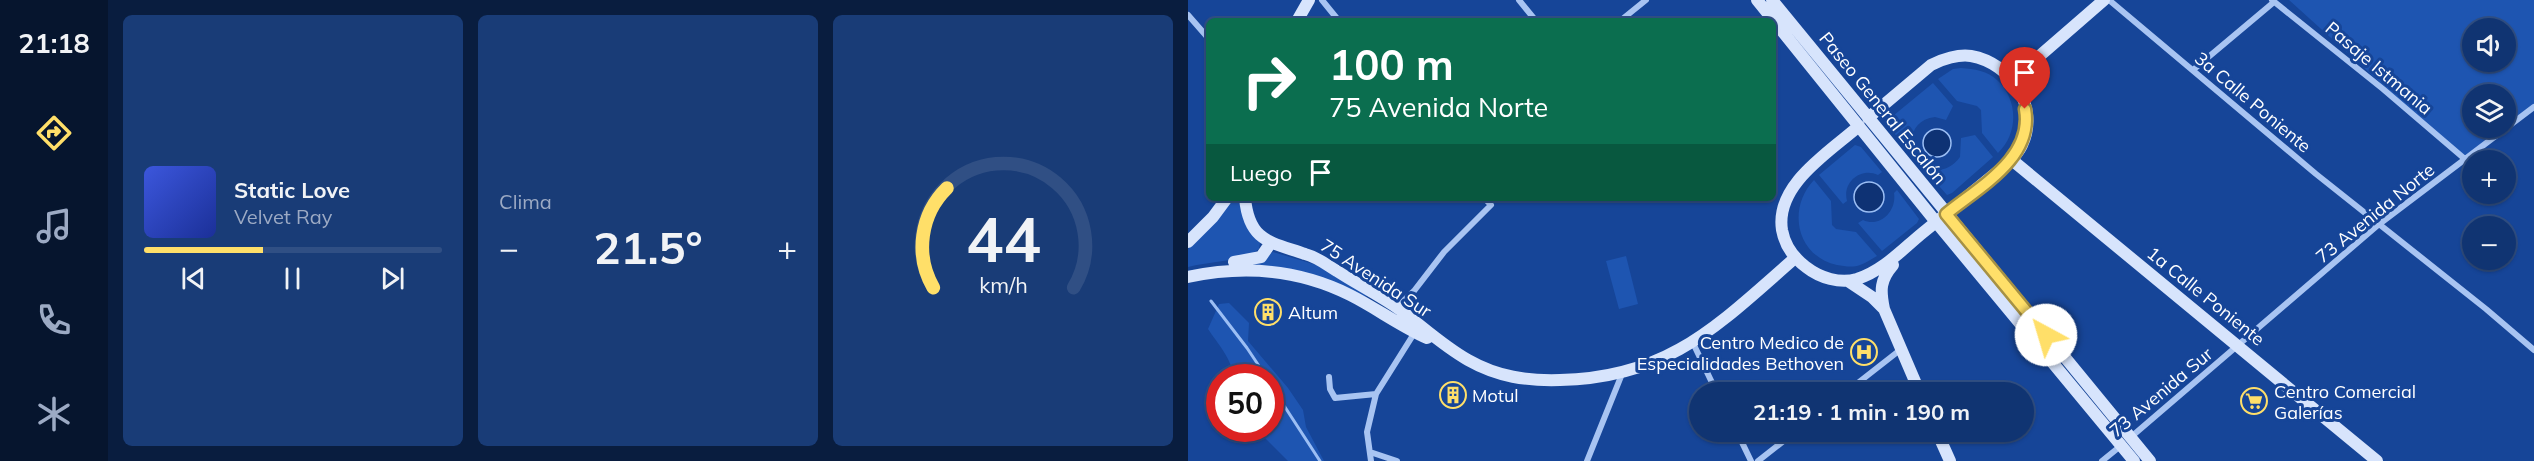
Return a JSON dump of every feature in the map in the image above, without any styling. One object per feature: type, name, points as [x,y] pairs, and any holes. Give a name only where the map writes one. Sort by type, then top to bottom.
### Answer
[{"type":"main road","points":[[1299,18],[1309,0]]},
{"type":"main road","name":"Paseo General Escalón","points":[[1757,0],[1773,18]]},
{"type":"main road","name":"Paseo General Escalón","points":[[1772,0],[1863,122]]},
{"type":"main road","points":[[2013,80],[2104,0]]},
{"type":"main road","name":"Paseo General Escalón","points":[[1776,22],[1863,122],[2126,441],[2150,461]]},
{"type":"main road","points":[[1971,56],[1997,67],[2013,80],[2023,95],[2028,123],[2022,144],[2012,160],[1877,271],[1848,281],[1829,279],[1809,269],[1795,258],[1784,240],[1780,218],[1786,196],[1806,172],[1931,64],[1942,59],[1971,56]]},
{"type":"main road","name":"1a Calle Poniente","points":[[2012,160],[2377,461]]},
{"type":"main road","points":[[1188,242],[1213,217],[1225,201]]},
{"type":"main road","points":[[1188,270],[1261,257],[1270,244],[1254,228],[1246,210],[1245,201]]},
{"type":"main road","name":"75 Avenida Sur","points":[[1270,244],[1313,257],[1397,308],[1442,344]]},
{"type":"main road","points":[[1901,251],[1882,281],[1881,292],[1884,309],[1915,382]]},
{"type":"main road","name":"75 Avenida Sur","points":[[1188,278],[1213,272],[1245,269],[1282,272],[1315,281],[1348,294],[1483,368],[1521,379],[1587,380],[1622,374],[1644,367],[1693,343],[1795,258]]},
{"type":"main road","points":[[1848,281],[1872,297],[1884,309]]},
{"type":"main road","name":"Paseo General Escalón","points":[[2126,441],[2134,461]]},
{"type":"main road","points":[[1941,442],[1950,461]]},
{"type":"street","points":[[1322,0],[1337,18]]},
{"type":"street","points":[[1519,0],[1534,18]]},
{"type":"street","points":[[1624,18],[1646,0]]},
{"type":"street","name":"3a Calle Poniente","points":[[2109,0],[2378,225],[2486,309],[2534,350]]},
{"type":"street","points":[[2193,70],[2273,1]]},
{"type":"street","name":"Pasaje Istmania","points":[[2273,1],[2383,89],[2462,157]]},
{"type":"street","points":[[1188,15],[1206,36]]},
{"type":"street","name":"73 Avenida Norte","points":[[2479,150],[2534,107]]},
{"type":"street","name":"73 Avenida Norte","points":[[2238,346],[2378,225],[2462,163]]},
{"type":"street","points":[[1397,308],[1414,291],[1444,252],[1491,206],[1487,201]]},
{"type":"street","points":[[1371,461],[1367,432],[1376,394],[1415,332]]},
{"type":"street","points":[[1693,343],[1712,382]]},
{"type":"street","name":"73 Avenida Sur","points":[[2102,461],[2238,346]]},
{"type":"street","points":[[1859,382],[1900,350]]},
{"type":"street","points":[[1587,461],[1622,374]]},
{"type":"street","points":[[1329,377],[1330,389],[1335,398],[1376,394]]},
{"type":"street","points":[[1742,442],[1751,461]]},
{"type":"street","points":[[1758,461],[1783,442]]},
{"type":"street","points":[[1370,452],[1397,461]]},
{"type":"shaded area","points":[[2289,0],[2534,0],[2534,106],[2516,119],[2516,84],[2462,84],[2462,138],[2492,138],[2478,150],[2462,150],[2462,156]]},
{"type":"shaded area","points":[[1961,68],[1989,74],[2004,88],[2009,97],[2012,106],[2012,126],[2010,136],[1998,153],[1982,133],[1981,110],[1977,106],[1957,101],[1938,79],[1953,69]]},
{"type":"shaded area","points":[[1933,83],[1953,106],[1946,120],[1929,118],[1916,127],[1912,136],[1912,147],[1908,151],[1888,125],[1888,120]]},
{"type":"shaded area","points":[[1937,129],[1947,133],[1951,143],[1947,153],[1937,157],[1927,153],[1923,143],[1927,133]]},
{"type":"shaded area","points":[[1975,135],[1993,157],[1947,195],[1924,169],[1926,167],[1940,170],[1953,164],[1960,157],[1961,138]]},
{"type":"shaded area","points":[[1855,145],[1861,147],[1882,172],[1878,175],[1865,173],[1854,178],[1847,188],[1847,201],[1843,204],[1819,175]]},
{"type":"shaded area","points":[[1814,180],[1831,201],[1832,225],[1836,229],[1856,232],[1877,256],[1860,265],[1848,266],[1823,260],[1812,252],[1800,230],[1799,217],[1800,204]]},
{"type":"shaded area","points":[[1869,182],[1875,183],[1883,191],[1883,203],[1875,211],[1869,212],[1863,211],[1855,203],[1854,197],[1855,191],[1863,183]]},
{"type":"shaded area","points":[[1897,190],[1919,219],[1882,251],[1858,223],[1863,220],[1875,222],[1886,216],[1893,206],[1894,193]]},
{"type":"shaded area","points":[[1230,201],[1242,201],[1260,243],[1259,249],[1235,259],[1188,267],[1188,249]]},
{"type":"shaded area","points":[[1273,252],[1320,266],[1368,295],[1365,297],[1244,264]]},
{"type":"shaded area","points":[[1626,256],[1638,304],[1619,309],[1606,261]]},
{"type":"shaded area","points":[[1229,303],[1249,323],[1248,341],[1268,364],[1230,364],[1208,329],[1219,304]]},
{"type":"shaded area","points":[[1284,383],[1303,410],[1306,427],[1324,461],[1288,461],[1269,442],[1284,442]]},
{"type":"waterway","points":[[1211,301],[1258,364]]},
{"type":"waterway","points":[[1284,406],[1320,461]]},
{"type":"place","name":"Altum","points":[[1268,312]]},
{"type":"place","name":"Centro Medico de Especialidades Bethoven","points":[[1864,352]]},
{"type":"place","name":"Motul","points":[[1453,395]]},
{"type":"place","name":"Centro Comercial Galerías","points":[[2254,401]]},
{"type":"route","points":[[2025,109],[2028,123],[2022,144],[2012,160],[1946,214],[2046,335]]}]
